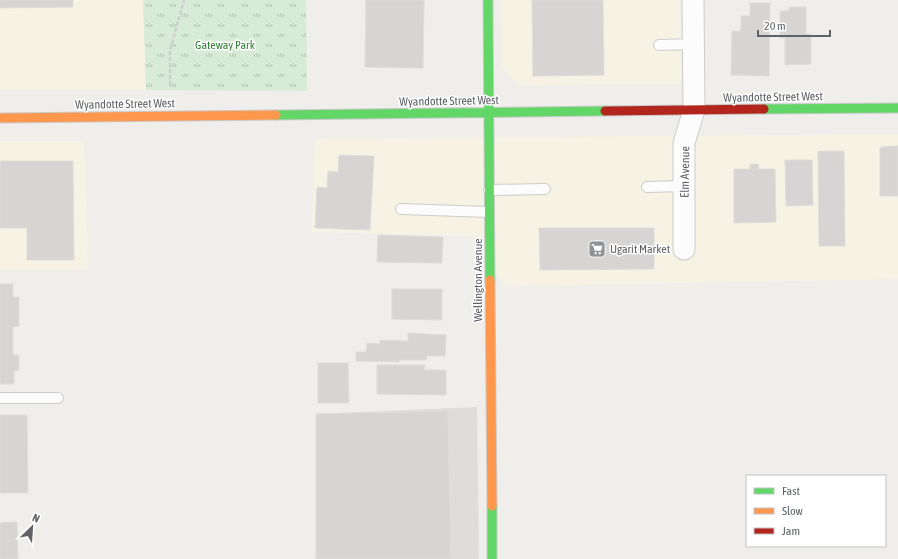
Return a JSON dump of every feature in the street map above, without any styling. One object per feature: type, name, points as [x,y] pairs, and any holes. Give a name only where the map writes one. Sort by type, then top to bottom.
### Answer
[{"type":"main road","name":"Wellington Avenue","points":[[488,0],[492,559]]},
{"type":"main road","name":"Wyandotte Street West","points":[[0,118],[898,108]]},
{"type":"street","name":"Elm Avenue","points":[[684,249],[684,143],[694,110],[693,0]]},
{"type":"lane","points":[[659,45],[693,44]]},
{"type":"lane","points":[[647,186],[684,186]]},
{"type":"lane","points":[[489,190],[545,189]]},
{"type":"lane","points":[[401,209],[489,212]]},
{"type":"lane","points":[[0,398],[58,398]]},
{"type":"path","points":[[170,85],[170,50],[184,0]]},
{"type":"shaded area","points":[[0,0],[143,0],[146,90],[0,90]]},
{"type":"shaded area","points":[[501,0],[680,0],[681,84],[518,85],[502,67]]},
{"type":"shaded area","points":[[898,134],[898,279],[504,286],[475,236],[312,232],[315,139]]},
{"type":"shaded area","points":[[0,141],[84,141],[88,269],[0,269]]},
{"type":"shaded area","points":[[477,407],[479,559],[316,559],[316,414]]},
{"type":"green space","name":"Gateway Park","points":[[143,0],[306,0],[307,91],[146,90]]},
{"type":"building","points":[[0,0],[73,0],[73,7],[0,8]]},
{"type":"building","points":[[366,0],[424,0],[423,68],[365,67]]},
{"type":"building","points":[[532,0],[603,0],[604,75],[533,76]]},
{"type":"building","points":[[750,3],[770,3],[769,76],[731,75],[732,31],[741,31],[741,16],[750,16]]},
{"type":"building","points":[[789,7],[806,7],[806,34],[811,34],[811,64],[785,65],[785,38],[780,38],[780,11],[789,11]]},
{"type":"building","points":[[898,146],[898,196],[880,196],[880,147]]},
{"type":"building","points":[[818,151],[844,151],[845,246],[819,246]]},
{"type":"building","points":[[339,155],[374,156],[370,230],[315,228],[317,187],[327,188],[328,171],[338,172]]},
{"type":"building","points":[[785,160],[812,160],[813,205],[786,206]]},
{"type":"building","points":[[0,161],[73,161],[74,260],[27,260],[27,228],[0,228]]},
{"type":"building","points":[[750,164],[758,164],[759,169],[775,169],[776,222],[734,223],[734,169],[750,169]]},
{"type":"building","name":"Ugarit Market","points":[[539,228],[654,228],[654,269],[540,270]]},
{"type":"building","points":[[378,235],[443,237],[442,263],[377,262]]},
{"type":"building","points":[[0,284],[13,284],[13,297],[19,297],[19,326],[13,327],[13,355],[19,355],[19,370],[14,371],[14,384],[0,384]]},
{"type":"building","points":[[392,289],[442,289],[442,320],[392,319]]},
{"type":"building","points":[[408,333],[446,335],[445,356],[427,356],[426,360],[399,360],[399,362],[356,361],[356,352],[366,352],[367,343],[380,344],[380,340],[408,341]]},
{"type":"building","points":[[318,363],[348,363],[349,403],[318,403]]},
{"type":"building","points":[[377,365],[425,365],[424,370],[446,370],[446,395],[377,394]]},
{"type":"building","points":[[448,411],[451,559],[316,559],[316,414]]},
{"type":"building","points":[[0,415],[27,415],[28,493],[0,493]]},
{"type":"building","points":[[17,522],[18,559],[0,559],[0,523]]},
{"type":"traffic: fast","points":[[488,0],[490,280]]},
{"type":"traffic: fast","points":[[764,109],[898,108]]},
{"type":"traffic: fast","points":[[276,115],[605,111]]},
{"type":"traffic: fast","points":[[492,506],[492,559]]},
{"type":"traffic: slow","points":[[0,118],[276,115]]},
{"type":"traffic: slow","points":[[490,280],[492,506]]},
{"type":"traffic: jam","points":[[605,111],[764,109]]},
{"type":"place","name":"Ugarit Market","points":[[597,249]]}]
